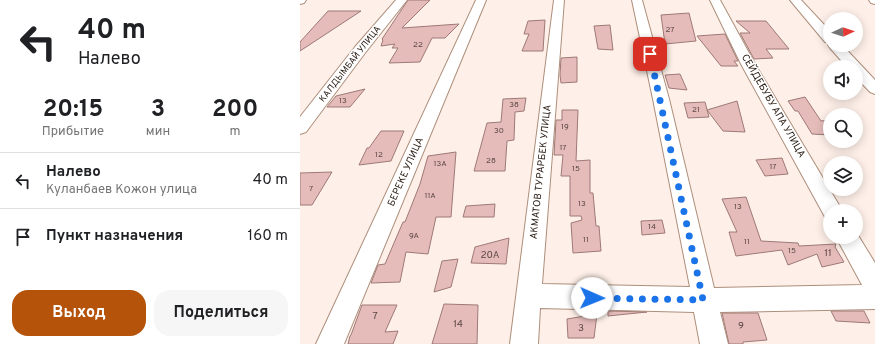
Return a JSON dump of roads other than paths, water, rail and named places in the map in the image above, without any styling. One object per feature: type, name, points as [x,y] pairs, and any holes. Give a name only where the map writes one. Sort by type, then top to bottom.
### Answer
[{"type":"street","name":"КАЛДЫМБАЙ УЛИЦА","points":[[300,128],[360,50],[402,0]]},
{"type":"street","name":"БЕРЕКЕ УЛИЦА","points":[[330,344],[481,0]]},
{"type":"street","name":"АКМАТОВ ТУРАРБЕК УЛИЦА","points":[[524,344],[559,0]]},
{"type":"street","points":[[637,0],[661,99],[703,300],[714,344]]},
{"type":"street","name":"СЕЙДЕБУБУ АПА УЛИЦА","points":[[715,0],[748,64],[828,204]]},
{"type":"street","points":[[795,0],[823,31]]},
{"type":"street","points":[[841,52],[849,60]]},
{"type":"street","points":[[863,76],[875,89]]},
{"type":"street","points":[[851,244],[875,285]]},
{"type":"street","points":[[528,296],[703,300],[875,297]]}]
